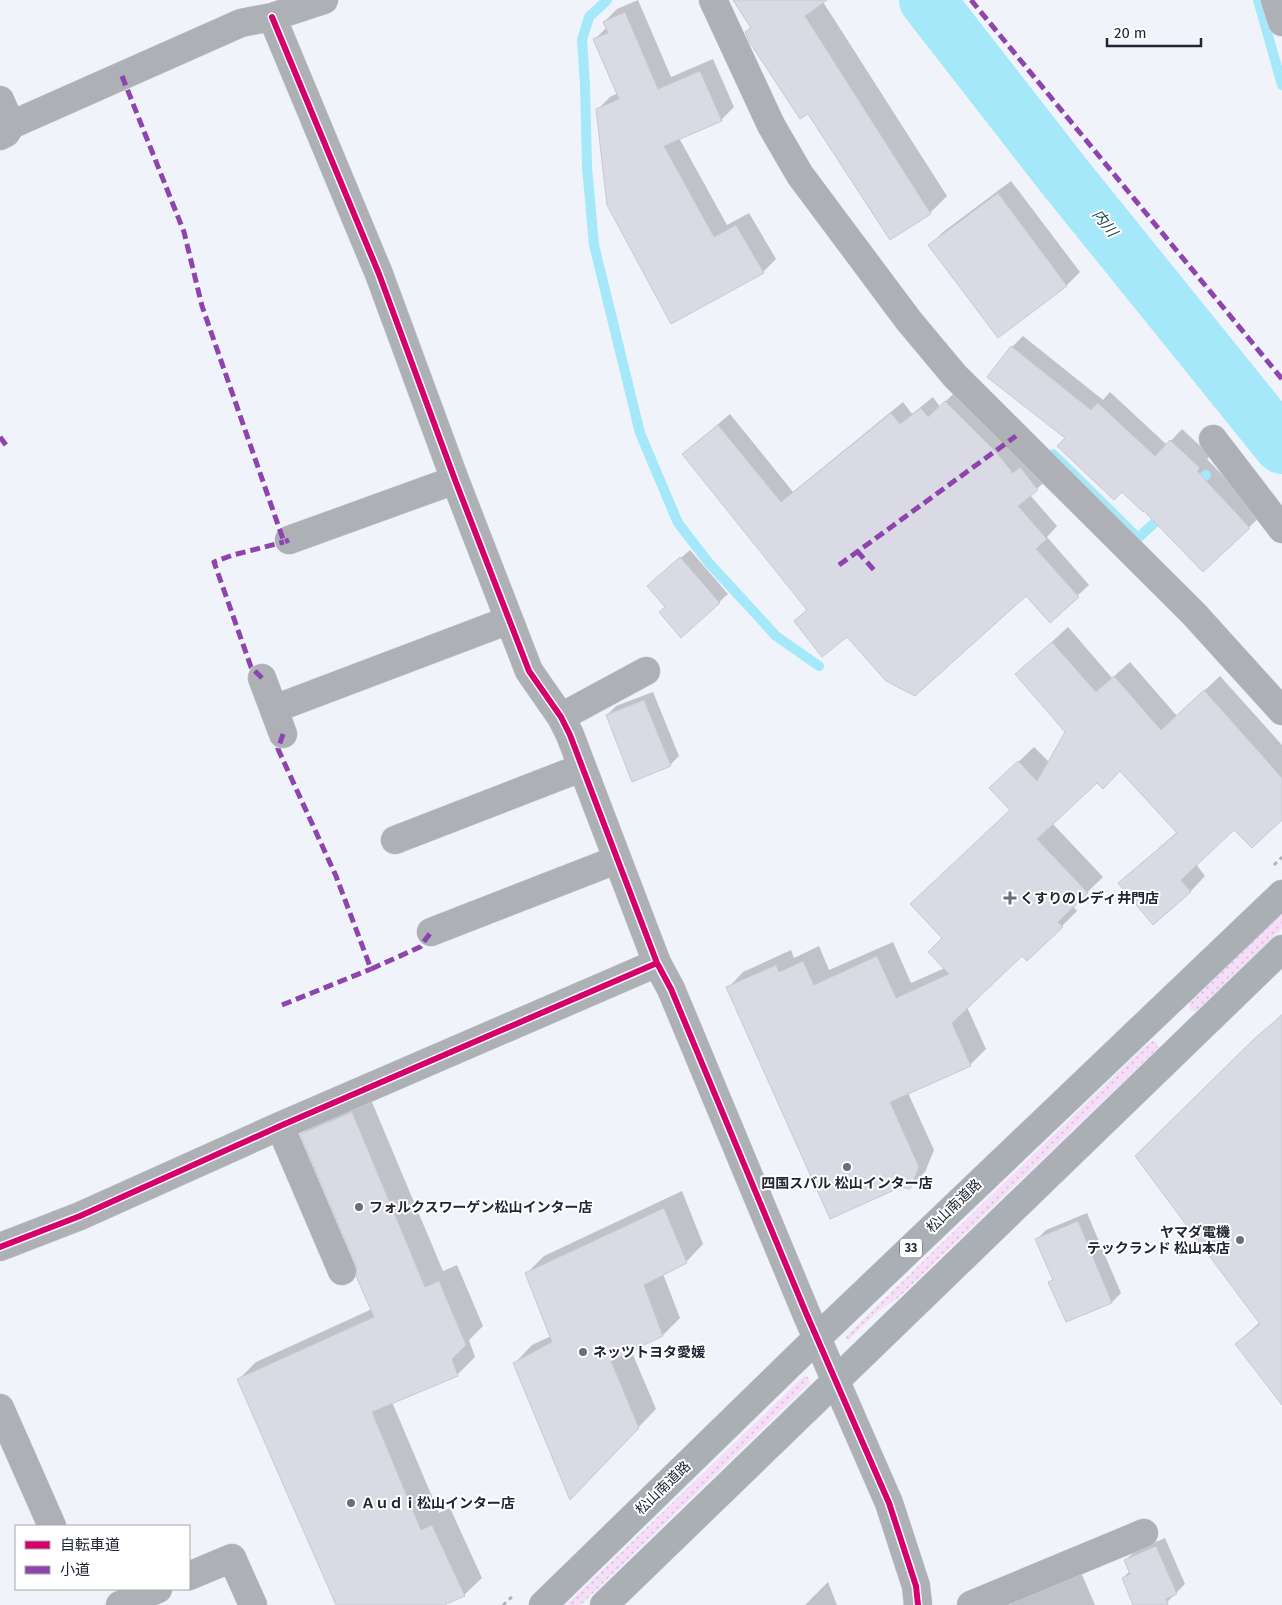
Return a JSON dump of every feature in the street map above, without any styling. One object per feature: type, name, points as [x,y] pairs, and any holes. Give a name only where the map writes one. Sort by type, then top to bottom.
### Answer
[{"type":"highway","name":"松山南道路","points":[[543,1605],[817,1338],[1282,894]]},
{"type":"highway","points":[[604,1605],[1282,949]]},
{"type":"street","points":[[0,100],[5,131],[242,23],[272,17],[324,0]]},
{"type":"street","points":[[714,0],[771,125],[800,175],[909,321],[956,376],[1194,614],[1282,711]]},
{"type":"street","points":[[272,17],[379,274],[455,480],[529,671],[561,716],[657,963],[675,998],[817,1338],[837,1380],[889,1503],[916,1586],[918,1605]]},
{"type":"street","points":[[1213,439],[1282,529]]},
{"type":"street","points":[[289,540],[455,480]]},
{"type":"street","points":[[274,709],[509,620]]},
{"type":"street","points":[[561,716],[646,671]]},
{"type":"street","points":[[262,678],[283,734]]},
{"type":"street","points":[[396,840],[581,768]]},
{"type":"street","points":[[431,932],[616,860]]},
{"type":"street","points":[[0,1247],[80,1216],[280,1126],[657,963]]},
{"type":"street","points":[[280,1126],[342,1271]]},
{"type":"street","points":[[0,1408],[52,1525]]},
{"type":"street","points":[[971,1605],[1144,1533]]},
{"type":"street","points":[[190,1576],[232,1558],[253,1605]]},
{"type":"street","points":[[120,1605],[156,1590]]},
{"type":"shaded area","points":[[1282,914],[1282,929],[1199,1009],[1194,1012],[1190,1009],[1189,1002]]},
{"type":"shaded area","points":[[1152,1041],[1157,1042],[1158,1048],[898,1298],[880,1310],[848,1340],[845,1337],[1143,1048]]},
{"type":"shaded area","points":[[804,1376],[808,1377],[810,1383],[581,1605],[566,1605]]},
{"type":"building","points":[[733,0],[827,0],[805,16],[931,214],[890,240],[808,114],[800,119],[750,43],[745,32],[751,28]]},
{"type":"building","points":[[625,12],[658,89],[700,71],[722,121],[664,146],[714,237],[736,225],[764,273],[671,324],[607,205],[596,109],[619,99],[593,39],[608,33],[603,22]]},
{"type":"building","points":[[998,193],[1067,286],[998,338],[928,245]]},
{"type":"building","points":[[1011,346],[1091,410],[1098,403],[1155,456],[1170,440],[1200,468],[1197,471],[1250,528],[1203,572],[1144,511],[1122,492],[1114,500],[1057,446],[1065,438],[987,377]]},
{"type":"building","points":[[945,401],[997,453],[1013,473],[1020,467],[1038,490],[1018,506],[1047,539],[1036,549],[1079,597],[1050,623],[1026,596],[915,696],[886,681],[847,637],[822,657],[794,621],[807,610],[682,454],[718,425],[781,502],[891,413],[900,424],[921,408],[928,417]]},
{"type":"building","points":[[680,557],[720,603],[681,638],[659,612],[665,607],[647,586]]},
{"type":"building","points":[[1052,642],[1096,692],[1114,676],[1161,730],[1204,690],[1282,778],[1282,820],[1252,848],[1234,830],[1181,880],[1191,892],[1153,925],[1118,883],[1177,833],[1120,771],[1103,789],[1097,783],[1037,839],[1088,893],[1058,922],[1063,927],[1027,961],[1022,956],[952,1023],[971,1066],[890,1102],[919,1167],[910,1189],[901,1187],[830,1219],[726,987],[776,965],[779,972],[803,961],[814,985],[877,956],[896,998],[949,974],[928,952],[942,938],[910,904],[1010,810],[989,788],[1018,761],[1037,781],[1065,732],[1015,674]]},
{"type":"building","points":[[644,700],[671,766],[632,782],[606,715]]},
{"type":"building","name":"ヤマダ電機 テックランド 松山本店","points":[[1282,1015],[1282,1405],[1235,1344],[1260,1324],[1135,1156],[1254,1039]]},
{"type":"building","points":[[352,1112],[425,1287],[439,1281],[466,1345],[452,1359],[458,1376],[372,1412],[421,1530],[432,1525],[465,1596],[444,1605],[336,1605],[237,1379],[374,1317],[356,1276],[356,1265],[300,1134]]},
{"type":"building","name":"ネッツトヨタ愛媛","points":[[664,1208],[687,1263],[644,1285],[663,1336],[611,1361],[639,1428],[570,1500],[513,1363],[552,1342],[525,1273]]},
{"type":"building","points":[[1078,1221],[1112,1303],[1066,1322],[1048,1282],[1053,1280],[1035,1239]]},
{"type":"building","points":[[1156,1546],[1177,1594],[1166,1599],[1168,1605],[1133,1605],[1122,1578],[1130,1574],[1124,1560]]},
{"type":"waterway","points":[[607,0],[589,17],[582,40],[587,167],[594,245],[640,433],[678,523],[709,563],[776,636],[819,666]]},
{"type":"waterway","name":"内川","points":[[927,0],[1064,176],[1282,446]]},
{"type":"waterway","points":[[1258,0],[1282,85]]},
{"type":"waterway","points":[[1053,454],[1138,538],[1165,513]]},
{"type":"waterway","points":[[1194,486],[1206,475]]},
{"type":"marked path","points":[[971,0],[1282,379]]},
{"type":"marked path","points":[[122,76],[184,232],[202,306],[284,542],[289,540]]},
{"type":"marked path","points":[[839,565],[1016,436]]},
{"type":"marked path","points":[[0,437],[8,448]]},
{"type":"marked path","points":[[262,678],[251,667],[214,562],[233,555],[284,542]]},
{"type":"marked path","points":[[857,551],[874,570]]},
{"type":"marked path","points":[[283,734],[278,749],[336,876],[371,969],[420,947],[431,932]]},
{"type":"marked path","points":[[282,1005],[371,969]]},
{"type":"cycle path","points":[[272,17],[379,274],[455,480],[529,671],[561,717],[570,735],[657,963]]},
{"type":"cycle path","points":[[0,1247],[80,1216],[280,1126],[657,963],[671,989],[806,1313],[889,1503],[916,1586],[918,1605]]},
{"type":"place","name":"くすりのレディ井門店","points":[[1010,898]]},
{"type":"place","name":"四国スバル 松山インター店","points":[[847,1167]]},
{"type":"place","name":"フォルクスワーゲン松山インター店","points":[[359,1207]]},
{"type":"place","name":"ヤマダ電機 テックランド 松山本店","points":[[1240,1240]]},
{"type":"place","name":"ネッツトヨタ愛媛","points":[[583,1352]]},
{"type":"place","name":"Ａｕｄｉ松山インター店","points":[[351,1503]]}]
